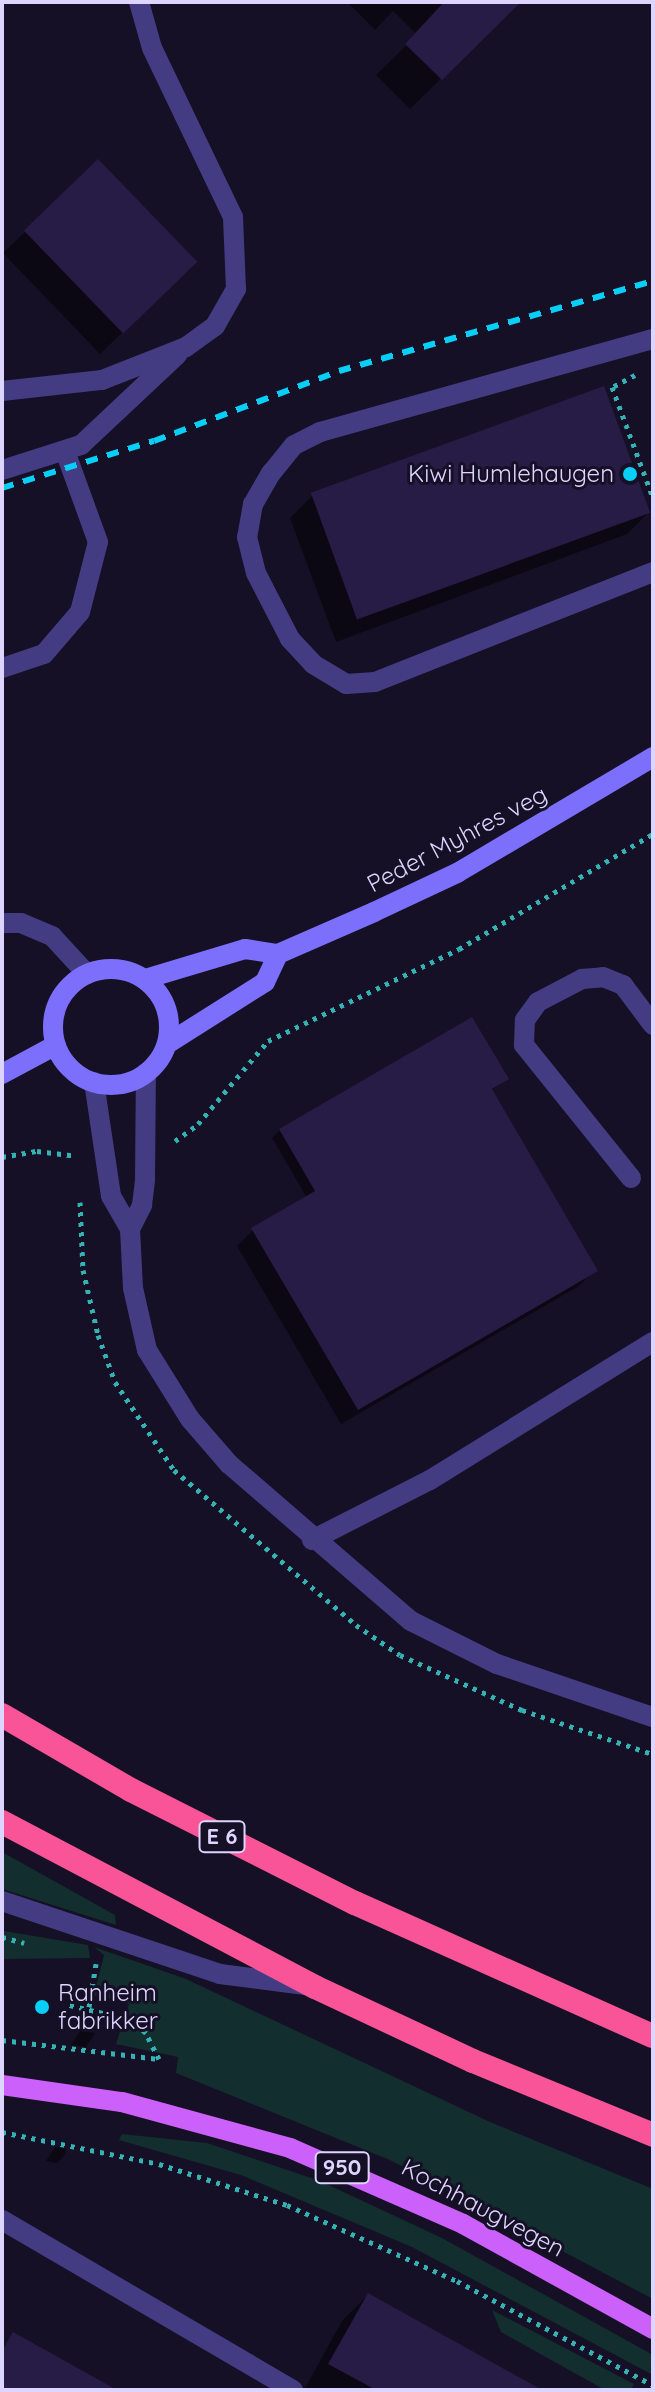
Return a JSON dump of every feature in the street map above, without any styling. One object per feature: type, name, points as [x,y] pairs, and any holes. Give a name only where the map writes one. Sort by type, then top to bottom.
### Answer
[{"type":"highway","name":"E 6","points":[[2,1715],[131,1790],[355,1903],[653,2036]]},
{"type":"highway","points":[[2,1822],[315,1987],[653,2135]]},
{"type":"main road","name":"Kochhaugvegen","points":[[2,2085],[122,2102],[290,2148],[463,2224],[653,2329]]},
{"type":"street","points":[[2,470],[81,445],[186,347],[215,326],[236,289],[233,217],[152,48],[139,2]]},
{"type":"street","points":[[653,339],[320,432],[294,445],[271,473],[253,504],[247,537],[256,573],[290,639],[313,664],[346,684],[375,682],[653,572]]},
{"type":"street","points":[[2,391],[102,380],[186,347]]},
{"type":"street","points":[[2,668],[44,654],[80,612],[98,542],[65,451]]},
{"type":"street","name":"Peder Myhres veg","points":[[145,979],[245,949],[278,954],[457,873],[653,757]]},
{"type":"street","points":[[2,923],[21,923],[52,936],[87,974]]},
{"type":"street","points":[[167,1044],[166,1008],[145,979],[110,969],[87,974],[64,993],[56,1009],[56,1045],[78,1074],[94,1082],[130,1082],[146,1073],[167,1044],[265,982],[278,954]]},
{"type":"street","points":[[631,1178],[524,1045],[525,1020],[538,1002],[582,979],[603,977],[623,985],[653,1025]]},
{"type":"street","points":[[2,1074],[56,1045]]},
{"type":"street","points":[[130,1229],[142,1205],[145,1179],[146,1073]]},
{"type":"street","points":[[94,1082],[111,1196],[130,1229],[138,1318],[163,1378],[229,1464],[312,1540],[411,1621],[449,1642],[653,1717]]},
{"type":"street","points":[[312,1540],[430,1480],[653,1342]]},
{"type":"street","points":[[2,1901],[220,1974],[315,1987]]},
{"type":"street","points":[[2,2220],[293,2390]]},
{"type":"path","points":[[625,346],[636,378],[612,387],[653,498]]},
{"type":"path","points":[[173,1143],[198,1124],[268,1041],[459,949],[653,834]]},
{"type":"path","points":[[2,1937],[31,1944]]},
{"type":"path","points":[[89,2007],[94,1953]]},
{"type":"path","points":[[2,2040],[159,2059],[146,2033],[132,2020],[89,2007],[69,2005]]},
{"type":"path","points":[[2,2132],[159,2164],[302,2210],[443,2274],[653,2385]]},
{"type":"green space","points":[[2,1852],[115,1915],[116,1925],[2,1889]]},
{"type":"green space","points":[[4,1931],[88,1945],[90,1958],[2,1959]]},
{"type":"green space","points":[[94,1947],[186,1979],[490,2122],[653,2189],[653,2299],[390,2160],[176,2073],[178,2057],[116,2044],[129,2004],[94,1995],[104,1955]]},
{"type":"green space","points":[[122,2134],[207,2143],[320,2181],[442,2238],[653,2355],[653,2375],[412,2247],[241,2175],[119,2140]]},
{"type":"green space","points":[[492,2310],[634,2384],[631,2390],[605,2390],[501,2332]]},
{"type":"building","points":[[444,2],[521,2],[442,80],[405,44]]},
{"type":"building","points":[[98,159],[197,262],[123,333],[24,231]]},
{"type":"building","points":[[604,386],[650,513],[357,620],[311,493]]},
{"type":"building","points":[[472,1017],[509,1079],[492,1089],[598,1271],[358,1410],[251,1228],[315,1191],[279,1129]]},
{"type":"building","points":[[368,2293],[542,2390],[376,2390],[328,2364]]},
{"type":"building","points":[[13,2332],[117,2390],[2,2390],[2,2351]]},
{"type":"railway","points":[[2,488],[154,441],[339,371],[653,281]]},
{"type":"place","name":"Kiwi Humlehaugen","points":[[630,474]]},
{"type":"place","name":"Ranheim fabrikker","points":[[42,2007]]}]
